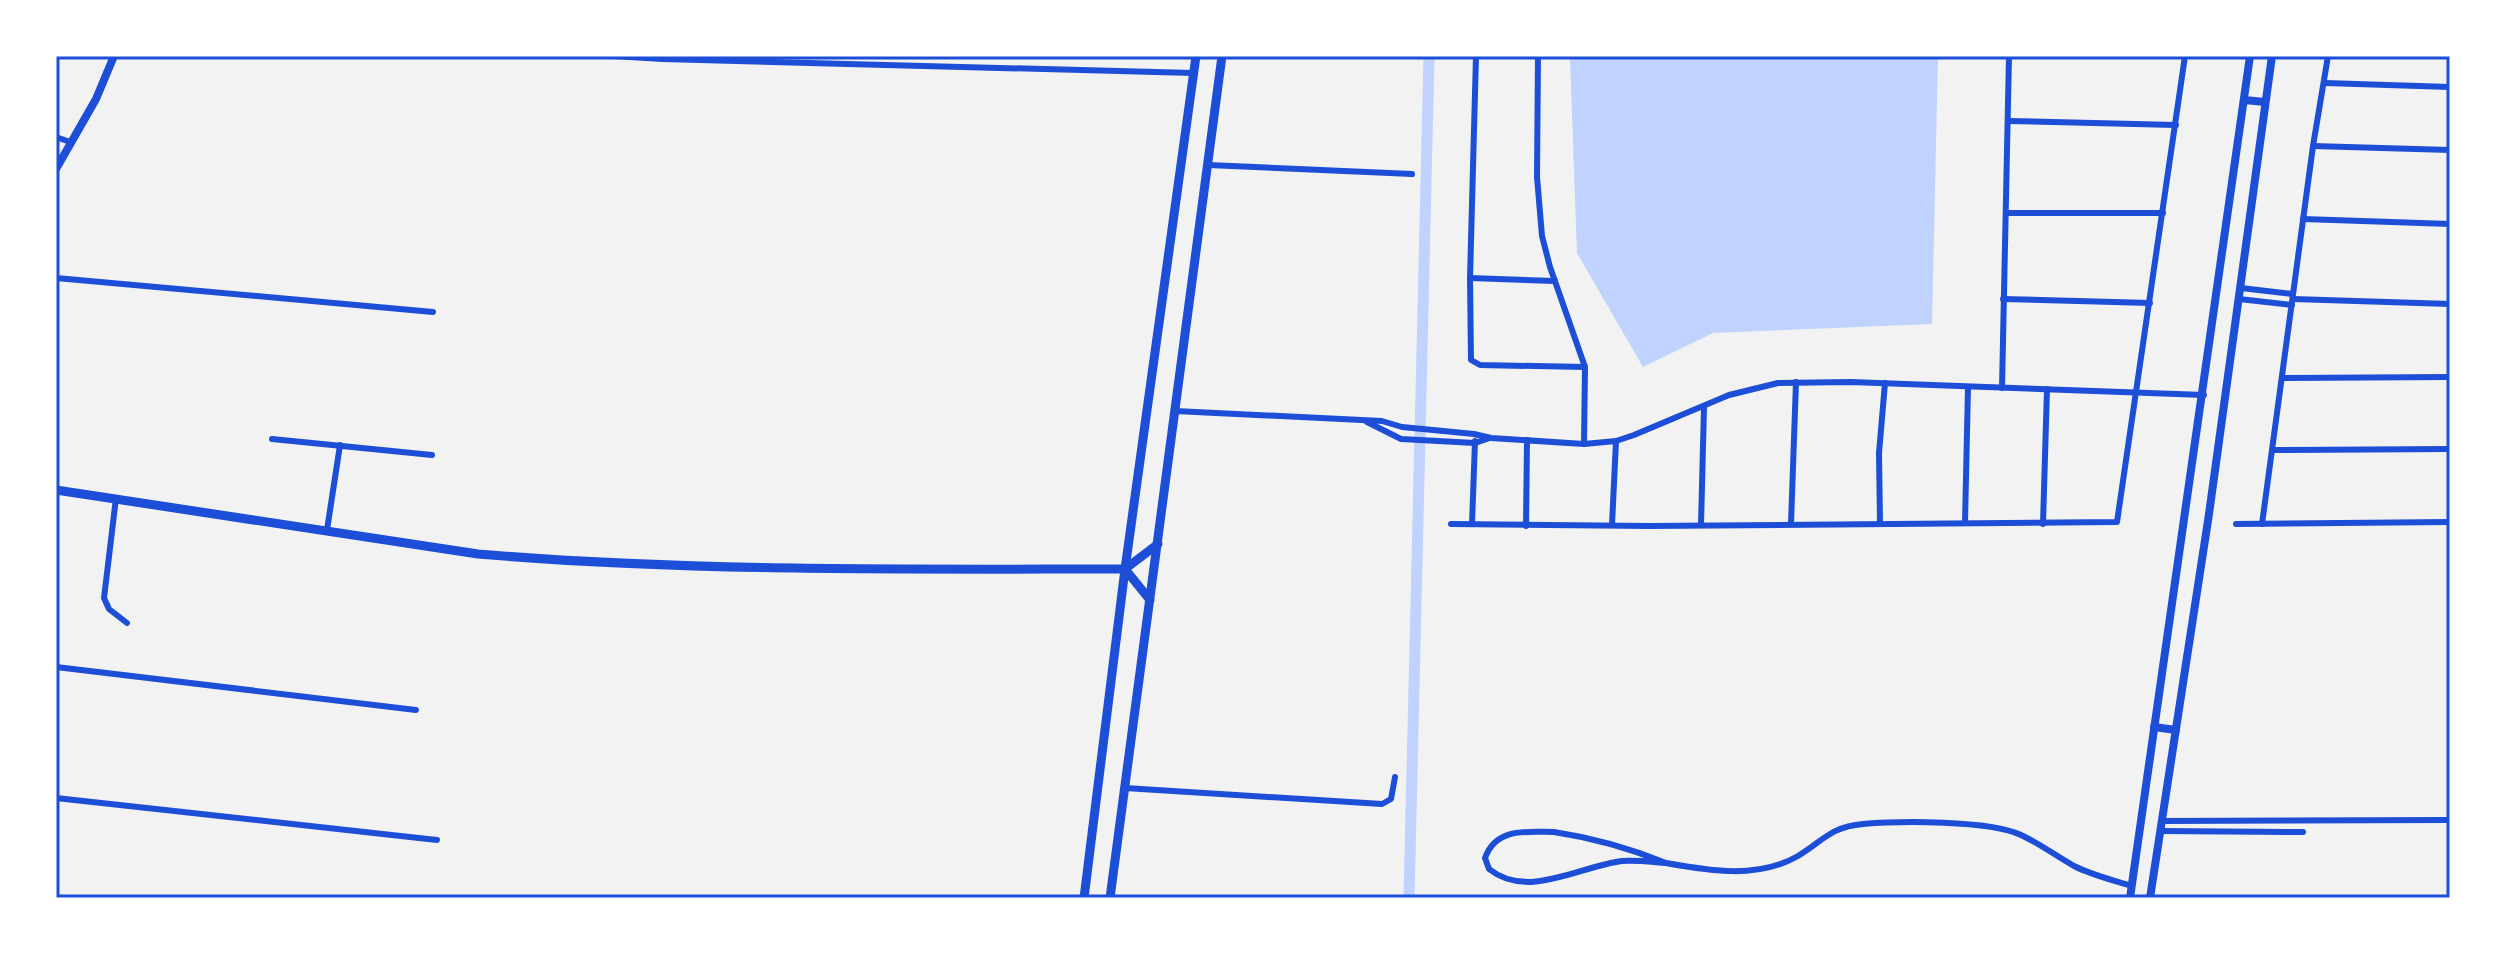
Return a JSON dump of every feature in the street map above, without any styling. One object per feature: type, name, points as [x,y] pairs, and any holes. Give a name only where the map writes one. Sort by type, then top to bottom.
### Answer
[{"type":"main road","points":[[1084,898],[1125,569],[1196,56]]},
{"type":"main road","points":[[1110,898],[1222,56]]},
{"type":"main road","points":[[56,490],[478,554],[598,562],[1125,569],[1158,544]]},
{"type":"main road","points":[[1125,569],[1150,600]]},
{"type":"street","points":[[56,169],[96,99],[114,56]]},
{"type":"street","points":[[613,56],[1193,73]]},
{"type":"street","points":[[1476,56],[1470,355],[1474,364],[1585,367]]},
{"type":"street","points":[[1538,56],[1538,205],[1542,236],[1555,281],[1585,367],[1584,444]]},
{"type":"street","points":[[2002,388],[2009,56]]},
{"type":"street","points":[[1451,524],[2117,522],[2185,56]]},
{"type":"street","points":[[2130,898],[2250,56]]},
{"type":"street","points":[[2150,898],[2241,288],[2272,56]]},
{"type":"street","points":[[2262,524],[2328,56]]},
{"type":"street","points":[[2325,83],[2450,87]]},
{"type":"street","points":[[2244,100],[2265,102]]},
{"type":"street","points":[[2008,121],[2176,125]]},
{"type":"street","points":[[56,137],[70,142]]},
{"type":"street","points":[[2313,146],[2450,150]]},
{"type":"street","points":[[1208,165],[1412,174]]},
{"type":"street","points":[[2006,213],[2163,213]]},
{"type":"street","points":[[2303,219],[2450,224]]},
{"type":"street","points":[[56,278],[433,312]]},
{"type":"street","points":[[1470,278],[1555,281]]},
{"type":"street","points":[[2241,288],[2293,299]]},
{"type":"street","points":[[2003,299],[2150,303]]},
{"type":"street","points":[[2239,299],[2450,304]]},
{"type":"street","points":[[2282,378],[2450,377]]},
{"type":"street","points":[[1175,411],[1363,420],[1491,438],[1584,444],[1616,441],[1754,387],[1796,382],[2204,395]]},
{"type":"street","points":[[1791,524],[1796,382]]},
{"type":"street","points":[[1880,523],[1879,453],[1885,383]]},
{"type":"street","points":[[1965,523],[1968,387]]},
{"type":"street","points":[[2043,524],[2047,389]]},
{"type":"street","points":[[1701,525],[1704,407]]},
{"type":"street","points":[[1363,420],[1401,439],[1475,443],[1491,438]]},
{"type":"street","points":[[1472,524],[1474,434]]},
{"type":"street","points":[[272,439],[432,455]]},
{"type":"street","points":[[1526,526],[1527,440]]},
{"type":"street","points":[[1612,525],[1616,441]]},
{"type":"street","points":[[327,530],[340,445]]},
{"type":"street","points":[[2273,450],[2450,449]]},
{"type":"street","points":[[116,498],[104,598],[109,609],[127,623]]},
{"type":"street","points":[[2236,524],[2450,522]]},
{"type":"street","points":[[56,667],[416,710]]},
{"type":"street","points":[[2154,727],[2176,730]]},
{"type":"street","points":[[1125,788],[1382,804],[1391,799],[1395,777]]},
{"type":"street","points":[[56,798],[437,840]]},
{"type":"street","points":[[2162,821],[2450,820]]},
{"type":"street","points":[[1666,863],[1627,847],[1554,832],[1509,834],[1498,838],[1489,846],[1485,858],[1489,869],[1497,876],[1528,882],[1621,861],[1735,872],[1782,863],[1801,854],[1834,830],[1860,824],[1979,825],[2000,827],[2021,834],[2077,868],[2132,886]]},
{"type":"street","points":[[2161,831],[2303,832]]},
{"type":"water","points":[[1570,56],[1938,56],[1932,324],[1713,333],[1643,367],[1577,253]]},
{"type":"waterway","points":[[1409,898],[1429,56]]}]
